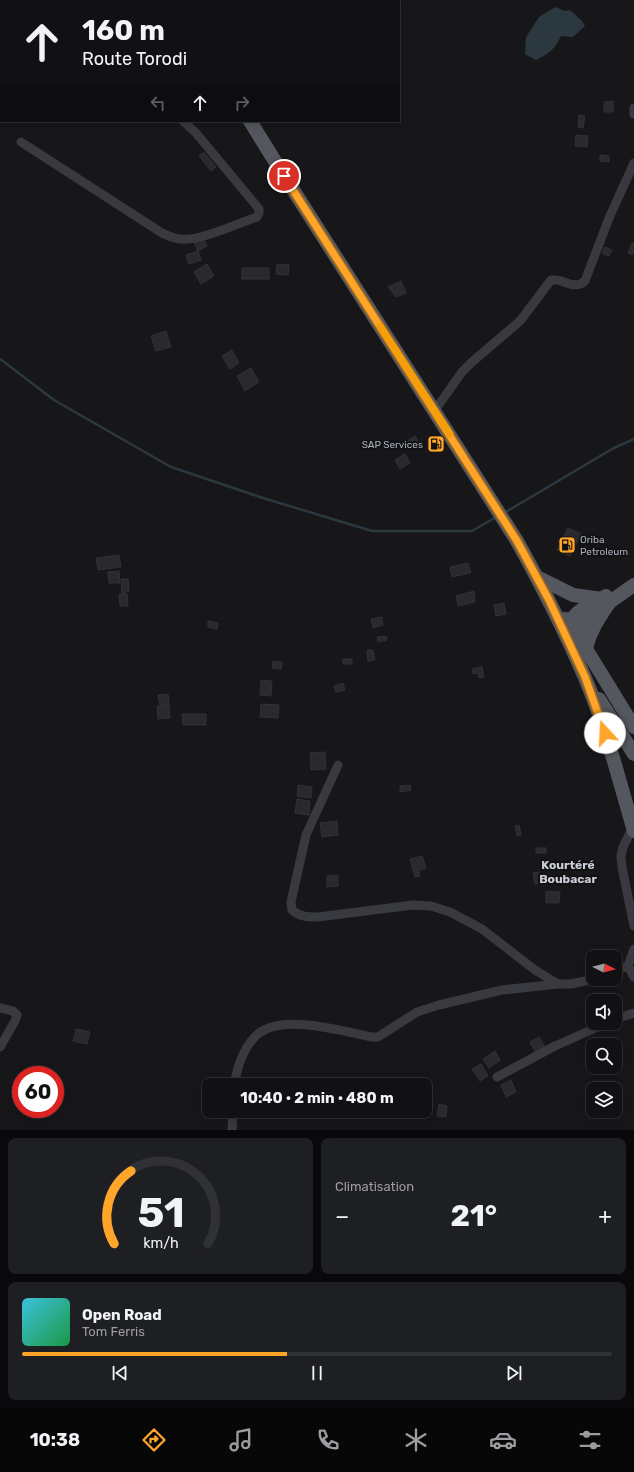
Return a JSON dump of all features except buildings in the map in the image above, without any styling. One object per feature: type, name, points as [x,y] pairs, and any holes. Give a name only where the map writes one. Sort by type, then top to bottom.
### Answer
[{"type":"main road","points":[[251,122],[517,541],[570,635],[610,747],[634,828]]},
{"type":"main road","points":[[537,577],[573,595],[605,601]]},
{"type":"main road","points":[[570,635],[580,610],[605,601],[624,586],[634,584]]},
{"type":"main road","points":[[605,601],[592,629],[586,649],[584,660],[585,677],[634,754]]},
{"type":"main road","points":[[570,635],[586,649],[634,727]]},
{"type":"street","points":[[634,108],[634,114]]},
{"type":"street","points":[[21,142],[172,237],[195,239],[256,217],[260,209],[196,133],[184,122]]},
{"type":"street","points":[[434,410],[462,372],[520,321],[551,280],[576,286],[585,281],[609,218],[634,163]]},
{"type":"street","points":[[338,765],[306,835],[292,902],[292,910],[303,917],[318,917],[413,904],[431,906],[450,912],[482,929],[535,970],[558,984]]},
{"type":"street","points":[[634,828],[622,847],[621,856],[634,926]]},
{"type":"street","points":[[622,969],[628,966],[634,949]]},
{"type":"street","points":[[628,966],[634,977]]},
{"type":"street","points":[[236,1078],[240,1063],[249,1044],[257,1034],[266,1029],[299,1024],[378,1037],[417,1012],[434,1006],[502,990],[558,984],[577,984],[586,982]]},
{"type":"street","points":[[0,1008],[13,1011],[17,1015],[0,1047]]},
{"type":"street","points":[[622,1017],[634,1013]]},
{"type":"street","points":[[497,1077],[555,1046],[591,1030]]},
{"type":"street","points":[[232,1130],[233,1118]]},
{"type":"shaded area","points":[[555,7],[565,11],[570,10],[582,21],[585,26],[573,37],[561,36],[551,51],[536,60],[525,54],[526,37],[539,17]]},
{"type":"waterway","points":[[0,359],[54,400],[171,467],[263,498],[372,531],[472,531],[496,517]]},
{"type":"waterway","points":[[504,513],[612,449],[634,439]]},
{"type":"slow traffic","points":[[380,326],[450,434]]},
{"type":"place","name":"SAP Services","points":[[436,444]]},
{"type":"place","name":"Oriba Petroleum","points":[[567,545]]},
{"type":"district","name":"Kourtéré Boubacar","points":[[568,872]]},
{"type":"route","points":[[284,176],[517,541],[549,600],[585,677],[605,733]]}]
